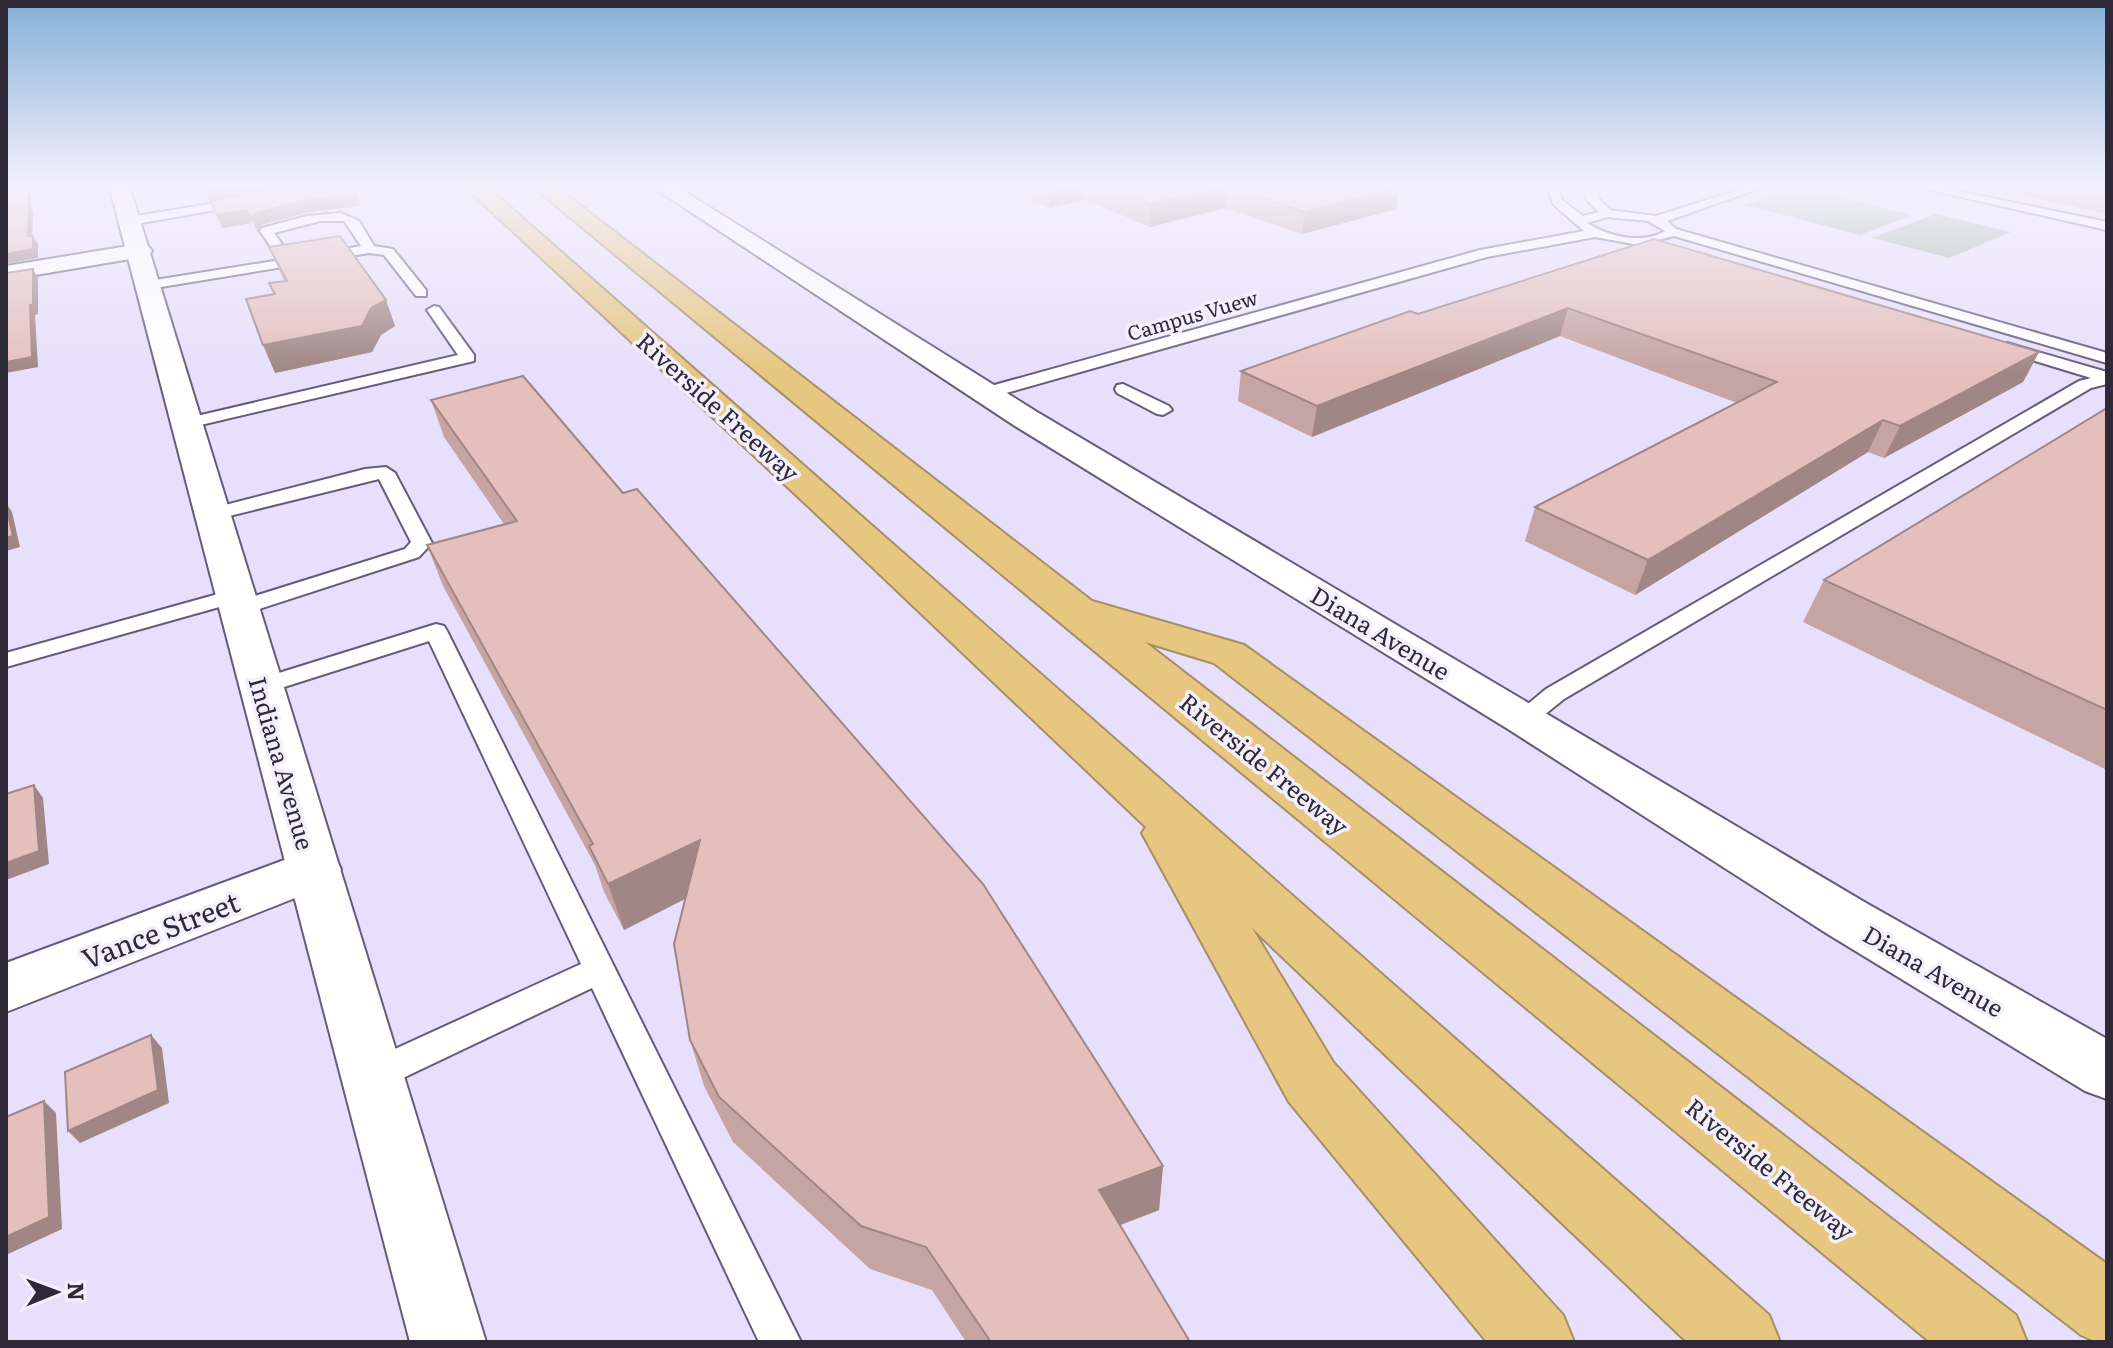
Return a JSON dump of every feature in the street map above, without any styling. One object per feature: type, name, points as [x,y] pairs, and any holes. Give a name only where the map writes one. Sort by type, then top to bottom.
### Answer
[{"type":"highway","name":"Riverside Freeway","points":[[542,248],[1147,796],[1742,1342]]},
{"type":"highway","name":"Riverside Freeway","points":[[620,248],[1989,1342]]},
{"type":"highway","points":[[1071,607],[1229,654],[2107,1309]]},
{"type":"highway","points":[[1147,796],[1311,1082],[1536,1342]]},
{"type":"street","name":"Indiana Avenue","points":[[139,248],[448,1342]]},
{"type":"street","name":"Diana Avenue","points":[[759,248],[986,393],[1524,718],[1846,918],[2107,1071]]},
{"type":"street","points":[[6,273],[140,251]]},
{"type":"street","name":"Vance Street","points":[[6,988],[314,869]]},
{"type":"lane","points":[[278,248],[288,261]]},
{"type":"lane","name":"Campus Vuew","points":[[986,393],[1485,253],[1513,248]]},
{"type":"lane","name":"Campus Vuew","points":[[1674,248],[1797,285]]},
{"type":"lane","points":[[1727,248],[2107,358]]},
{"type":"lane","points":[[149,285],[369,249],[388,252],[421,293]]},
{"type":"lane","points":[[188,423],[468,358],[434,310]]},
{"type":"lane","points":[[1990,343],[2107,378]]},
{"type":"lane","points":[[1524,718],[1555,694],[2077,388],[2107,378]]},
{"type":"lane","points":[[1123,389],[1163,410]]},
{"type":"lane","points":[[6,660],[237,602],[412,553],[422,543],[386,473],[372,473],[213,514]]},
{"type":"lane","points":[[262,686],[436,631],[780,1342]]},
{"type":"lane","points":[[372,1076],[600,970]]},
{"type":"green space","points":[[1910,248],[1973,248],[1949,258]]},
{"type":"building","points":[[6,248],[33,248],[33,249],[6,254]]},
{"type":"building","points":[[269,248],[349,248],[386,300],[371,308],[362,326],[263,345],[246,299],[275,294],[269,283],[287,281]]},
{"type":"building","points":[[1626,248],[1684,248],[2039,352],[1900,426],[1883,420],[1648,560],[1535,507],[1777,382],[1568,308],[1317,406],[1241,371],[1410,311],[1418,314]]},
{"type":"building","points":[[33,269],[33,305],[30,305],[32,357],[6,362],[6,273]]},
{"type":"building","points":[[523,376],[623,493],[637,489],[983,884],[1163,1166],[1099,1190],[1190,1342],[991,1342],[926,1247],[861,1226],[719,1097],[690,1040],[674,944],[700,840],[608,884],[589,846],[593,844],[427,545],[517,521],[431,400]]},
{"type":"building","points":[[2107,408],[2107,710],[1824,580]]},
{"type":"building","points":[[6,506],[13,536],[6,538]]},
{"type":"building","points":[[34,785],[39,851],[6,863],[6,794]]},
{"type":"building","points":[[151,1035],[158,1090],[68,1131],[65,1072]]},
{"type":"building","points":[[44,1101],[49,1217],[6,1237],[6,1117]]}]
